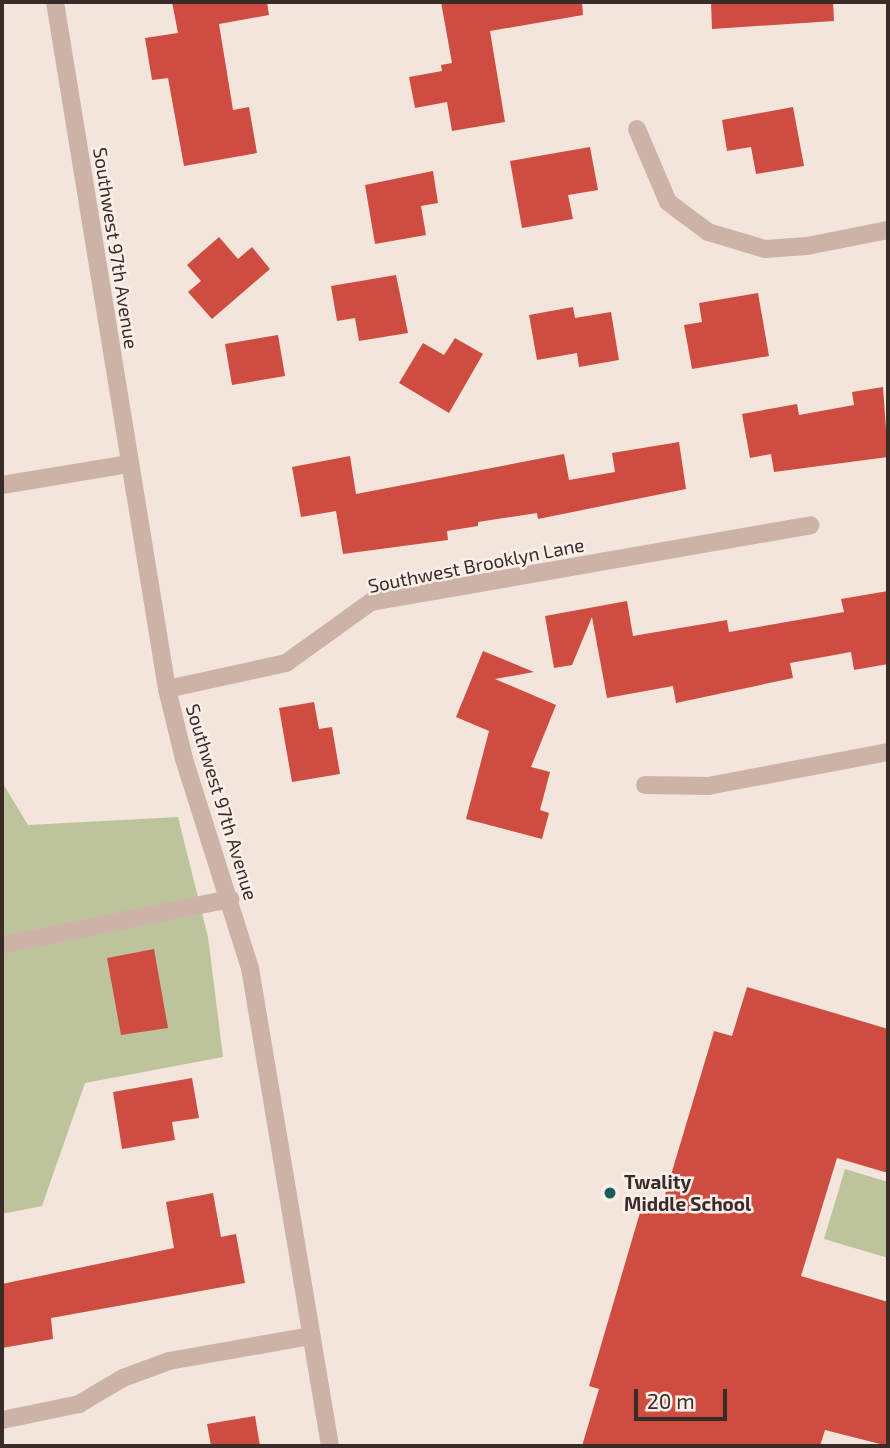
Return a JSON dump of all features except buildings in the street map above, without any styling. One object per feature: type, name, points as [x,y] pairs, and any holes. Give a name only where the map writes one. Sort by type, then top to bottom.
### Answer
[{"type":"street","name":"Southwest 97th Avenue","points":[[55,2],[167,689],[184,760],[230,900],[254,989],[330,1446]]},
{"type":"street","points":[[637,129],[668,202],[708,232],[765,249],[807,246],[888,230]]},
{"type":"street","points":[[2,485],[129,464]]},
{"type":"street","name":"Southwest Brooklyn Lane","points":[[167,689],[286,663],[371,603],[810,525]]},
{"type":"street","points":[[645,785],[708,786],[888,752]]},
{"type":"street","points":[[2,945],[230,900]]},
{"type":"street","points":[[2,1420],[79,1404],[123,1378],[169,1361],[312,1336]]},
{"type":"green space","points":[[2,782],[28,825],[178,817],[208,937],[223,1057],[85,1083],[42,1206],[2,1214]]},
{"type":"green space","points":[[845,1169],[888,1182],[888,1258],[824,1239]]},
{"type":"place","name":"Twality Middle School","points":[[610,1193]]}]
